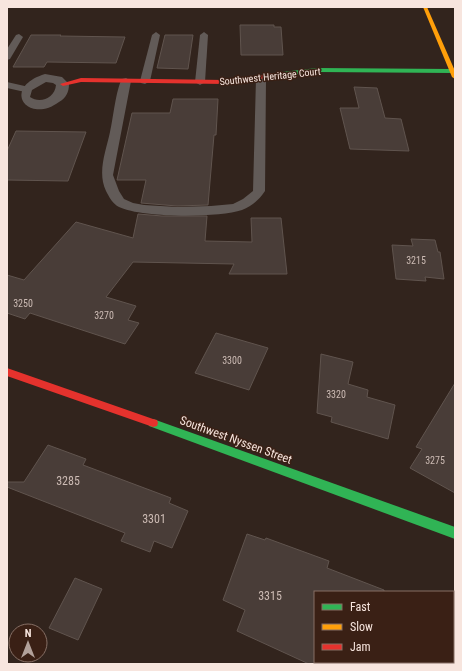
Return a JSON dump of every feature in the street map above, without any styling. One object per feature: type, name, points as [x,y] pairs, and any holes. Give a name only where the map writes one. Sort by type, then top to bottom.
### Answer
[{"type":"street","points":[[425,7],[454,74]]},
{"type":"street","name":"Southwest Heritage Court","points":[[24,91],[30,84],[45,78],[59,80],[63,84],[81,80],[200,82],[237,81],[317,70],[454,74]]},
{"type":"street","points":[[24,91],[23,98],[32,105],[47,104],[56,100],[61,95],[64,89],[63,84]]},
{"type":"street","name":"Southwest Nyssen Street","points":[[7,372],[173,430],[455,533]]},
{"type":"lane","points":[[145,81],[156,35]]},
{"type":"lane","points":[[200,82],[204,36]]},
{"type":"lane","points":[[7,57],[19,37]]},
{"type":"lane","points":[[126,81],[107,175],[108,182],[114,193],[122,203],[143,210],[221,210],[247,202],[255,197],[259,191],[261,78]]},
{"type":"lane","points":[[7,85],[24,91]]},
{"type":"lane","name":"Southwest Heritage Court","points":[[7,97],[24,91]]},
{"type":"building","points":[[240,25],[274,25],[274,27],[281,27],[283,55],[241,55]]},
{"type":"building","points":[[31,35],[125,37],[116,63],[47,62],[44,67],[13,67]]},
{"type":"building","points":[[165,35],[193,35],[188,69],[157,68]]},
{"type":"building","points":[[354,87],[377,88],[385,118],[401,119],[409,151],[350,149],[340,108],[359,108]]},
{"type":"building","points":[[173,99],[218,99],[216,135],[214,135],[208,205],[177,206],[141,203],[146,180],[117,180],[132,113],[170,113]]},
{"type":"building","points":[[16,131],[86,132],[68,181],[7,180],[7,151]]},
{"type":"building","points":[[138,214],[162,216],[207,216],[205,241],[252,242],[251,218],[281,218],[287,274],[229,274],[234,264],[133,262],[106,297],[136,306],[128,320],[139,323],[125,344],[30,313],[25,319],[7,313],[7,275],[24,280],[76,222],[133,238]]},
{"type":"building","points":[[411,239],[435,240],[438,252],[440,252],[444,279],[425,277],[426,281],[396,279],[392,245],[413,246]]},
{"type":"building","points":[[216,333],[268,348],[249,390],[195,373]]},
{"type":"building","points":[[321,354],[353,362],[348,384],[368,390],[367,397],[395,405],[388,439],[331,422],[332,417],[317,413]]},
{"type":"building","points":[[455,383],[455,493],[410,468],[422,449],[416,447]]},
{"type":"building","points":[[48,445],[86,459],[83,465],[171,498],[169,503],[188,511],[172,548],[154,541],[150,552],[121,541],[125,533],[7,487],[7,482],[24,482]]},
{"type":"building","points":[[247,534],[265,540],[266,538],[329,561],[327,568],[384,590],[314,591],[315,664],[309,664],[237,631],[245,610],[223,600]]},
{"type":"building","points":[[75,578],[102,589],[78,640],[49,628]]},
{"type":"traffic: fast","points":[[283,74],[317,70],[452,71]]},
{"type":"traffic: fast","points":[[153,423],[455,533]]},
{"type":"traffic: slow","points":[[425,7],[455,77]]},
{"type":"traffic: jam","points":[[63,84],[81,80],[225,82],[283,74]]},
{"type":"traffic: jam","points":[[7,372],[153,423]]}]
